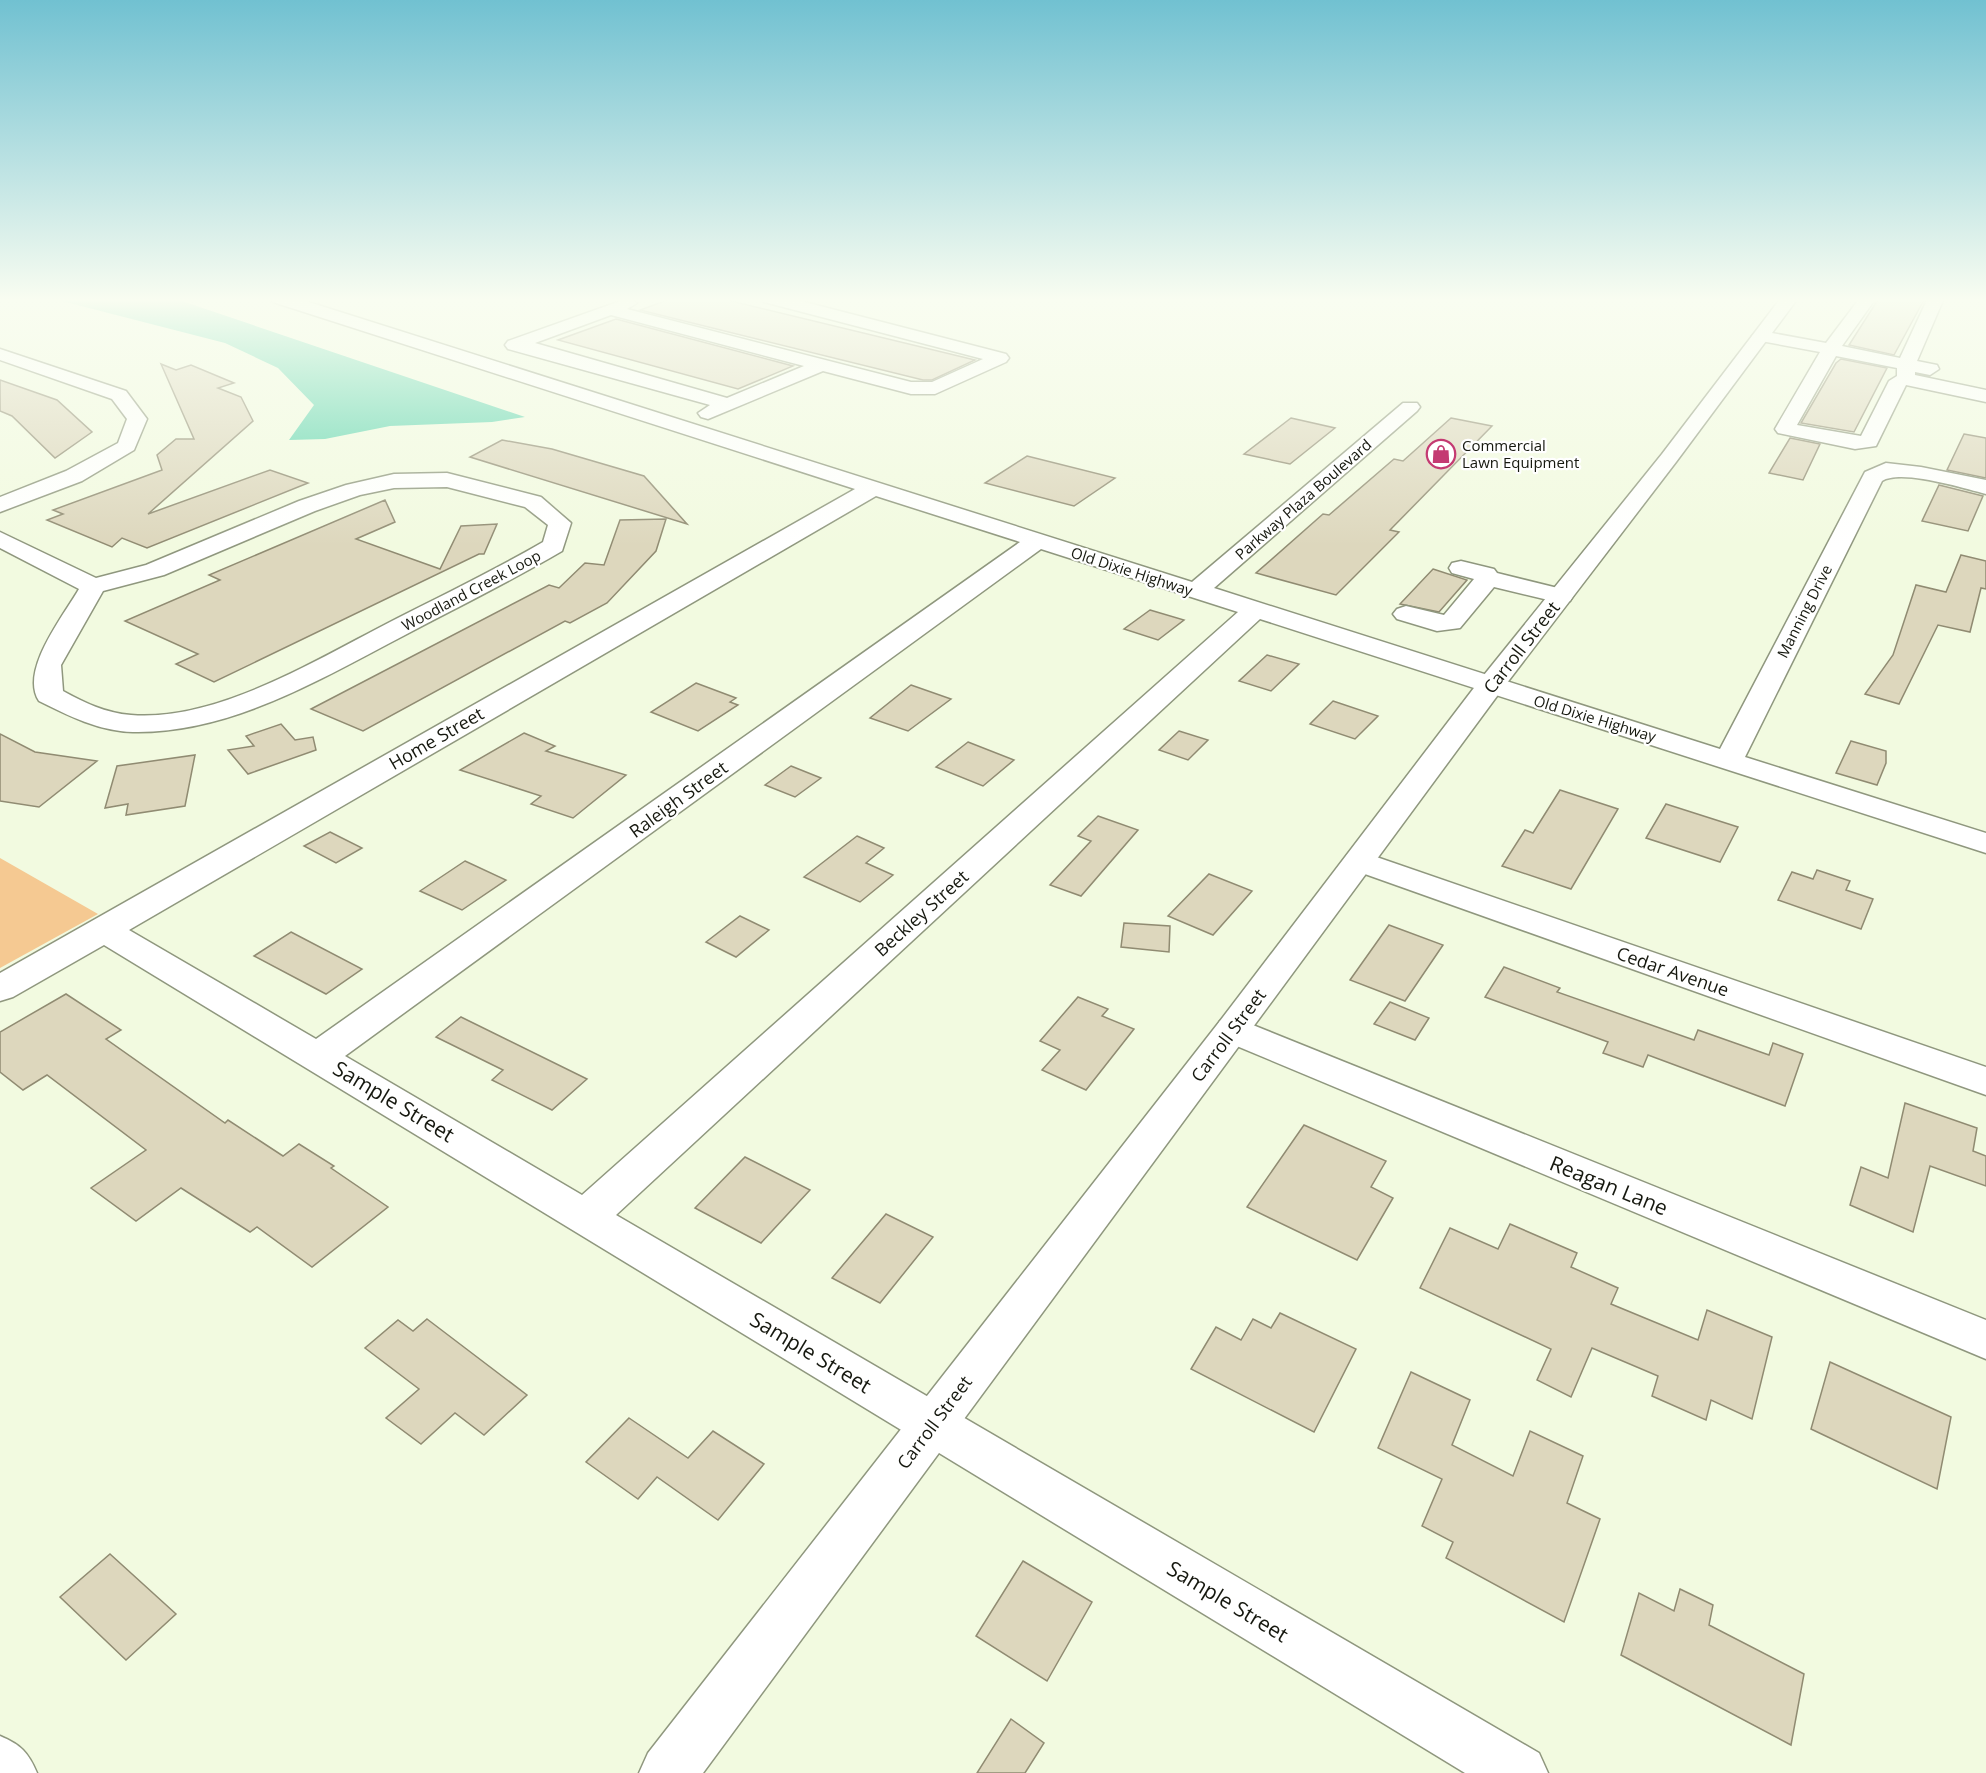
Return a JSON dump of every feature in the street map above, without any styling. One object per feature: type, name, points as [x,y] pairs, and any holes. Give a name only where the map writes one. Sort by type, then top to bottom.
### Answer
[{"type":"street","points":[[0,505],[74,476],[126,446],[137,418],[118,395],[77,381]]},
{"type":"street","name":"Old Dixie Highway","points":[[538,381],[1986,843]]},
{"type":"street","points":[[647,381],[728,404]]},
{"type":"street","points":[[679,426],[784,381]]},
{"type":"street","points":[[881,381],[911,388],[935,388],[951,381]]},
{"type":"street","name":"Carroll Street","points":[[668,1773],[1233,1030],[1490,686],[1727,381]]},
{"type":"street","points":[[1812,381],[1785,429],[1854,443],[1869,442],[1899,381]]},
{"type":"street","points":[[1935,381],[1986,396]]},
{"type":"street","name":"Parkway Plaza Boulevard","points":[[1196,591],[1410,407]]},
{"type":"street","name":"Manning Drive","points":[[1729,760],[1873,477],[1886,469],[1921,472],[1986,487]]},
{"type":"street","name":"Woodland Creek Loop","points":[[447,480],[458,482],[533,502],[560,523],[554,546],[502,577],[257,699],[165,722],[134,723],[101,718],[67,708],[49,695],[48,665],[93,586],[155,570],[307,506],[354,490],[394,481],[447,480]]},
{"type":"street","name":"Home Street","points":[[0,989],[873,488]]},
{"type":"street","points":[[0,539],[93,586]]},
{"type":"street","name":"Raleigh Street","points":[[320,1056],[1037,541]]},
{"type":"street","points":[[1461,568],[1485,574],[1488,578],[1561,596]]},
{"type":"street","points":[[1406,614],[1437,623],[1450,623],[1488,578]]},
{"type":"street","name":"Beckley Street","points":[[587,1216],[1255,610]]},
{"type":"street","name":"Cedar Avenue","points":[[1359,861],[1986,1081]]},
{"type":"street","name":"Sample Street","points":[[104,929],[320,1056],[932,1425],[1519,1773]]},
{"type":"street","name":"Reagan Lane","points":[[1233,1030],[1986,1340]]},
{"type":"street","points":[[0,1765],[8,1773]]},
{"type":"shaded area","points":[[290,381],[418,381],[525,417],[492,422],[390,426],[325,439],[289,440],[314,405]]},
{"type":"shaded area","points":[[0,858],[98,914],[0,968]]},
{"type":"building","points":[[0,381],[2,381],[57,400],[92,432],[55,458],[12,416],[0,411]]},
{"type":"building","points":[[168,381],[229,381],[234,383],[218,388],[241,397],[253,421],[148,514],[270,470],[308,483],[147,548],[122,538],[112,547],[47,520],[63,514],[53,510],[162,470],[157,455],[176,439],[194,439]]},
{"type":"building","points":[[708,381],[758,381],[738,389]]},
{"type":"building","points":[[1826,381],[1880,381],[1854,432],[1801,423]]},
{"type":"building","points":[[1291,418],[1335,428],[1290,464],[1244,454]]},
{"type":"building","points":[[1451,418],[1492,426],[1390,530],[1399,532],[1336,595],[1256,573],[1323,514],[1329,515],[1394,459],[1403,461]]},
{"type":"building","points":[[1964,434],[1986,438],[1986,478],[1947,470]]},
{"type":"building","points":[[1790,438],[1820,444],[1803,480],[1769,473]]},
{"type":"building","points":[[502,440],[552,449],[644,476],[687,524],[470,457]]},
{"type":"building","points":[[1027,456],[1115,478],[1074,506],[985,483]]},
{"type":"building","points":[[1939,485],[1983,496],[1968,531],[1922,521]]},
{"type":"building","points":[[385,500],[395,522],[356,539],[440,569],[461,526],[497,524],[484,554],[479,554],[214,682],[176,664],[198,654],[125,621],[220,580],[209,575]]},
{"type":"building","points":[[666,519],[656,551],[607,603],[570,623],[565,621],[363,731],[311,709],[549,585],[559,588],[585,563],[604,565],[620,520]]},
{"type":"building","points":[[1961,555],[1986,561],[1986,589],[1981,588],[1970,632],[1938,625],[1899,704],[1865,694],[1893,655],[1916,585],[1946,592]]},
{"type":"building","points":[[1433,569],[1467,580],[1439,612],[1400,604]]},
{"type":"building","points":[[1150,610],[1184,620],[1158,640],[1124,629]]},
{"type":"building","points":[[1267,655],[1299,664],[1271,691],[1239,681]]},
{"type":"building","points":[[696,683],[736,698],[730,702],[738,705],[698,731],[651,712]]},
{"type":"building","points":[[911,685],[951,699],[908,731],[870,718]]},
{"type":"building","points":[[1333,701],[1378,716],[1355,739],[1310,724]]},
{"type":"building","points":[[281,724],[295,740],[313,737],[316,750],[248,774],[228,750],[254,746],[246,736]]},
{"type":"building","points":[[1179,731],[1208,740],[1188,760],[1159,750]]},
{"type":"building","points":[[524,733],[555,746],[546,751],[626,775],[573,818],[531,804],[541,796],[460,770]]},
{"type":"building","points":[[0,734],[35,752],[97,761],[39,807],[0,801]]},
{"type":"building","points":[[1851,741],[1886,751],[1886,763],[1877,785],[1836,773]]},
{"type":"building","points":[[968,742],[1014,760],[983,786],[936,767]]},
{"type":"building","points":[[195,755],[185,806],[126,815],[128,804],[105,808],[117,766]]},
{"type":"building","points":[[791,766],[821,778],[795,797],[765,785]]},
{"type":"building","points":[[1560,790],[1618,809],[1571,889],[1502,866],[1525,830],[1533,833]]},
{"type":"building","points":[[1666,804],[1738,827],[1720,862],[1646,838]]},
{"type":"building","points":[[1098,816],[1138,830],[1081,896],[1050,885],[1091,841],[1078,836]]},
{"type":"building","points":[[330,832],[362,848],[336,863],[304,846]]},
{"type":"building","points":[[857,836],[884,848],[866,863],[893,875],[860,902],[804,877]]},
{"type":"building","points":[[465,861],[506,880],[462,910],[420,891]]},
{"type":"building","points":[[1817,870],[1850,881],[1846,890],[1873,899],[1861,929],[1778,900],[1792,872],[1813,879]]},
{"type":"building","points":[[1209,874],[1252,891],[1213,935],[1168,916]]},
{"type":"building","points":[[740,916],[769,930],[736,957],[706,942]]},
{"type":"building","points":[[1124,923],[1170,926],[1169,952],[1121,947]]},
{"type":"building","points":[[1389,925],[1443,945],[1405,1001],[1350,980]]},
{"type":"building","points":[[291,932],[362,969],[326,994],[254,956]]},
{"type":"building","points":[[1504,967],[1560,988],[1557,992],[1694,1040],[1698,1030],[1769,1055],[1773,1043],[1803,1054],[1785,1106],[1648,1055],[1643,1067],[1603,1053],[1608,1042],[1485,997]]},
{"type":"building","points":[[66,994],[121,1030],[106,1039],[225,1123],[228,1120],[283,1156],[299,1144],[334,1166],[331,1168],[388,1207],[312,1267],[257,1227],[250,1232],[181,1188],[136,1221],[91,1188],[146,1150],[47,1075],[23,1090],[0,1072],[0,1032]]},
{"type":"building","points":[[1078,997],[1108,1009],[1102,1016],[1134,1029],[1086,1090],[1042,1070],[1060,1050],[1040,1041]]},
{"type":"building","points":[[1390,1002],[1429,1018],[1415,1040],[1374,1024]]},
{"type":"building","points":[[461,1017],[587,1079],[552,1110],[492,1080],[503,1070],[436,1037]]},
{"type":"building","points":[[1905,1103],[1977,1128],[1973,1151],[1986,1156],[1986,1186],[1930,1166],[1913,1232],[1850,1205],[1861,1167],[1888,1178]]},
{"type":"building","points":[[1304,1125],[1386,1161],[1371,1187],[1393,1198],[1357,1260],[1247,1207]]},
{"type":"building","points":[[745,1157],[810,1190],[761,1243],[695,1208]]},
{"type":"building","points":[[886,1214],[933,1237],[880,1303],[832,1278]]},
{"type":"building","points":[[1510,1224],[1577,1253],[1571,1267],[1618,1288],[1611,1304],[1698,1340],[1707,1310],[1772,1337],[1752,1419],[1711,1400],[1706,1420],[1652,1396],[1658,1376],[1592,1348],[1571,1397],[1537,1380],[1551,1349],[1420,1288],[1450,1228],[1498,1249]]},
{"type":"building","points":[[1280,1313],[1356,1349],[1314,1432],[1191,1369],[1216,1327],[1241,1340],[1253,1319],[1271,1328]]},
{"type":"building","points":[[427,1319],[527,1395],[484,1435],[455,1413],[421,1444],[386,1418],[419,1389],[365,1348],[398,1320],[413,1331]]},
{"type":"building","points":[[1830,1362],[1951,1417],[1937,1489],[1811,1429]]},
{"type":"building","points":[[1411,1372],[1470,1400],[1452,1445],[1513,1476],[1530,1431],[1583,1456],[1567,1503],[1600,1519],[1564,1622],[1446,1558],[1453,1542],[1422,1526],[1442,1479],[1378,1448]]},
{"type":"building","points":[[629,1418],[688,1458],[713,1431],[764,1464],[718,1520],[657,1477],[638,1499],[586,1462]]},
{"type":"building","points":[[110,1554],[176,1614],[126,1660],[60,1597]]},
{"type":"building","points":[[1023,1561],[1092,1602],[1047,1681],[976,1636]]},
{"type":"building","points":[[1680,1589],[1713,1605],[1709,1625],[1804,1674],[1791,1745],[1621,1655],[1639,1593],[1674,1611]]},
{"type":"building","points":[[1011,1719],[1044,1743],[1025,1773],[977,1773]]},
{"type":"place","name":"Commercial Lawn Equipment","points":[[1441,454]]}]
